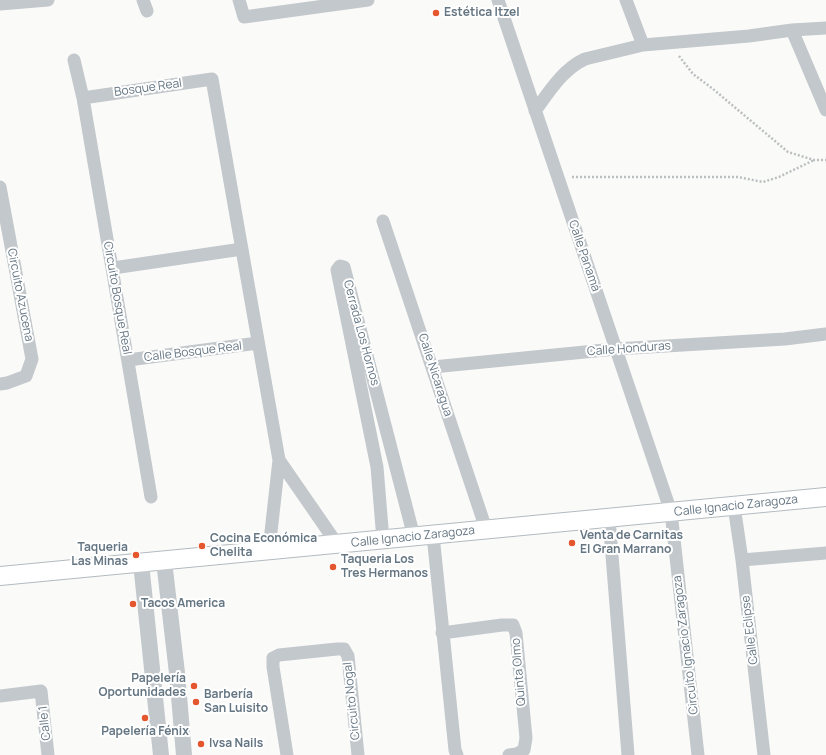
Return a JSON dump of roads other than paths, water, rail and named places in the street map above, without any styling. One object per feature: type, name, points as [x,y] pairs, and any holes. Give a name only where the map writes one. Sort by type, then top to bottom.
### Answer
[{"type":"main road","name":"Calle Ignacio Zaragoza","points":[[0,576],[826,497]]},
{"type":"street","points":[[0,4],[48,0]]},
{"type":"street","points":[[239,0],[244,17],[342,2],[368,0]]},
{"type":"street","name":"Calle Panamá","points":[[498,0],[670,512]]},
{"type":"street","points":[[626,0],[643,45]]},
{"type":"street","points":[[535,111],[567,71],[576,63],[585,59],[643,45],[826,28]]},
{"type":"street","points":[[792,30],[826,110]]},
{"type":"street","name":"Circuito Bosque Real","points":[[74,60],[83,98],[151,497]]},
{"type":"street","name":"Bosque Real","points":[[83,98],[212,79],[242,249]]},
{"type":"street","name":"Circuito Azucena","points":[[0,187],[32,359],[26,376],[0,384]]},
{"type":"street","name":"Calle Nicaragua","points":[[383,221],[433,367],[486,530]]},
{"type":"street","points":[[112,268],[242,249],[279,460],[269,550]]},
{"type":"street","name":"Cerrada Los Hornos","points":[[383,540],[377,467],[336,270],[340,266],[344,267],[414,536]]},
{"type":"street","name":"Calle Honduras","points":[[433,367],[615,349],[785,339],[826,334]]},
{"type":"street","name":"Calle Bosque Real","points":[[128,360],[258,343]]},
{"type":"street","points":[[279,460],[337,544]]},
{"type":"street","points":[[377,467],[395,464]]},
{"type":"street","name":"Calle Eclipse","points":[[734,506],[742,560],[764,755]]},
{"type":"street","name":"Circuito Ignacio Zaragoza","points":[[670,512],[698,755]]},
{"type":"street","points":[[609,518],[628,755]]},
{"type":"street","points":[[433,535],[442,633],[455,750],[457,755]]},
{"type":"street","points":[[742,560],[826,553]]},
{"type":"street","points":[[164,561],[177,673],[184,755]]},
{"type":"street","points":[[142,563],[161,755]]},
{"type":"street","name":"Quinta Olmo","points":[[442,633],[502,625],[513,625],[516,633],[526,738],[524,750],[517,754],[509,755]]},
{"type":"street","name":"Circuito Nogal","points":[[287,755],[273,667],[273,658],[279,655],[344,649],[348,656],[358,755]]},
{"type":"street","points":[[153,675],[177,673]]},
{"type":"street","name":"Calle 1","points":[[0,696],[41,691],[48,755]]},
{"type":"place","name":"Estética Itzel","points":[[436,13]]},
{"type":"place","name":"Venta de Carnitas El Gran Marrano","points":[[572,543]]},
{"type":"place","name":"Cocina Económica Chelita","points":[[202,546]]},
{"type":"place","name":"Taqueria Las Minas","points":[[136,555]]},
{"type":"place","name":"Taqueria Los Tres Hermanos","points":[[333,567]]},
{"type":"place","name":"Tacos America","points":[[133,604]]},
{"type":"place","name":"Papelería Oportunidades","points":[[194,686]]},
{"type":"place","name":"Barbería San Luisito","points":[[196,702]]},
{"type":"place","name":"Papelería Fénix","points":[[145,718]]},
{"type":"place","name":"Ivsa Nails","points":[[201,744]]}]
